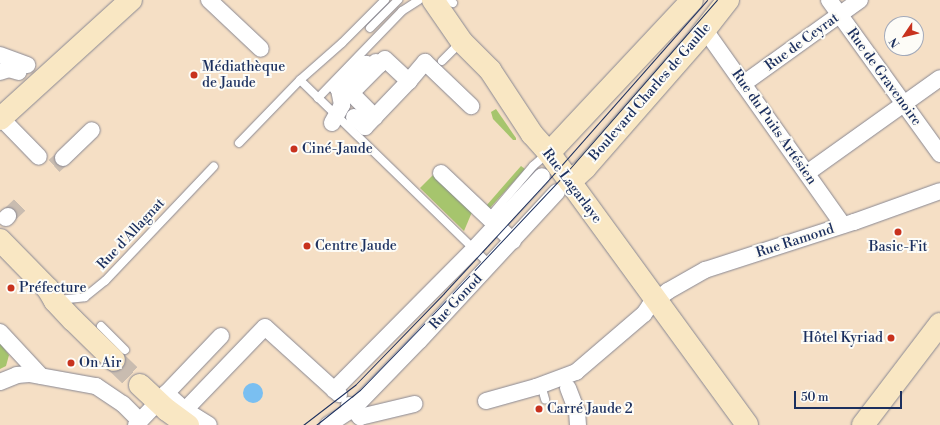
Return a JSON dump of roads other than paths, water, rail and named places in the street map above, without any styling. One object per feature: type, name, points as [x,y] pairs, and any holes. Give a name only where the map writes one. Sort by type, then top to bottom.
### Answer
[{"type":"main road","points":[[0,118],[131,0]]},
{"type":"main road","name":"Boulevard Charles de Gaulle","points":[[549,153],[692,0]]},
{"type":"main road","name":"Boulevard Charles de Gaulle","points":[[564,187],[586,168],[705,30],[728,0]]},
{"type":"main road","name":"Rue Lagarlaye","points":[[446,1],[462,42],[489,63]]},
{"type":"main road","name":"Rue Lagarlaye","points":[[446,1],[489,63],[532,134],[549,153],[564,187],[656,301],[747,425]]},
{"type":"main road","points":[[0,240],[48,290],[55,300],[119,355]]},
{"type":"main road","points":[[863,425],[940,324]]},
{"type":"main road","points":[[140,385],[162,398],[186,418]]},
{"type":"street","points":[[209,0],[261,49]]},
{"type":"street","name":"Rue de Gravenoire","points":[[829,0],[940,154]]},
{"type":"street","name":"Rue de Ceyrat","points":[[744,84],[860,0]]},
{"type":"street","name":"Rue du Puits Artésien","points":[[705,30],[843,225]]},
{"type":"street","points":[[0,55],[23,69],[9,69],[0,72]]},
{"type":"street","points":[[343,108],[374,61],[385,59],[408,80]]},
{"type":"street","points":[[343,108],[365,127],[425,62],[471,106]]},
{"type":"street","points":[[807,173],[940,78]]},
{"type":"street","points":[[343,108],[375,117]]},
{"type":"street","points":[[0,118],[39,157]]},
{"type":"street","points":[[63,158],[92,130]]},
{"type":"street","points":[[441,172],[494,220],[513,241]]},
{"type":"street","name":"Rue Gonod","points":[[328,425],[344,400],[474,250],[494,220],[542,176]]},
{"type":"street","name":"Rue Gonod","points":[[344,400],[490,265],[564,187]]},
{"type":"street","name":"Rue Ramond","points":[[486,400],[540,390],[576,372],[644,314],[668,291],[706,270],[940,191]]},
{"type":"street","points":[[209,425],[186,418],[240,353],[265,327],[344,400],[360,417],[414,404]]},
{"type":"street","points":[[0,332],[41,376]]},
{"type":"street","points":[[0,382],[17,375],[29,374],[96,386],[123,404],[138,423],[221,336]]},
{"type":"street","points":[[568,388],[577,411],[578,425]]},
{"type":"lane","points":[[239,143],[300,80],[342,43],[385,0]]},
{"type":"lane","points":[[370,28],[398,0]]},
{"type":"lane","points":[[318,98],[402,10],[412,2],[419,0]]},
{"type":"lane","points":[[442,61],[462,42]]},
{"type":"lane","points":[[300,80],[318,98],[343,108],[474,250],[490,265]]},
{"type":"lane","points":[[494,220],[533,166],[549,153]]},
{"type":"lane","name":"Rue d'Allagnat","points":[[55,300],[85,297],[105,281],[214,166]]},
{"type":"lane","points":[[101,326],[119,355]]},
{"type":"water","points":[[253,383],[260,386],[263,393],[260,400],[253,403],[246,400],[243,393],[246,386]]},
{"type":"tunnel","points":[[54,166],[63,158]]},
{"type":"tunnel","points":[[8,216],[23,202]]},
{"type":"tunnel","points":[[114,360],[140,385]]},
{"type":"tram line","points":[[303,425],[355,385],[444,293],[551,177],[707,0]]},
{"type":"tram line","points":[[316,425],[360,390],[420,328],[565,174],[717,0]]},
{"type":"place","name":"Médiathèque de Jaude","points":[[194,75]]},
{"type":"place","name":"Ciné-Jaude","points":[[294,149]]},
{"type":"place","name":"Basic-Fit","points":[[898,232]]},
{"type":"place","name":"Centre Jaude","points":[[307,246]]},
{"type":"place","name":"Préfecture","points":[[11,288]]},
{"type":"place","name":"Hôtel Kyriad","points":[[891,338]]},
{"type":"place","name":"On Air","points":[[71,363]]},
{"type":"place","name":"Carré Jaude 2","points":[[539,409]]}]
